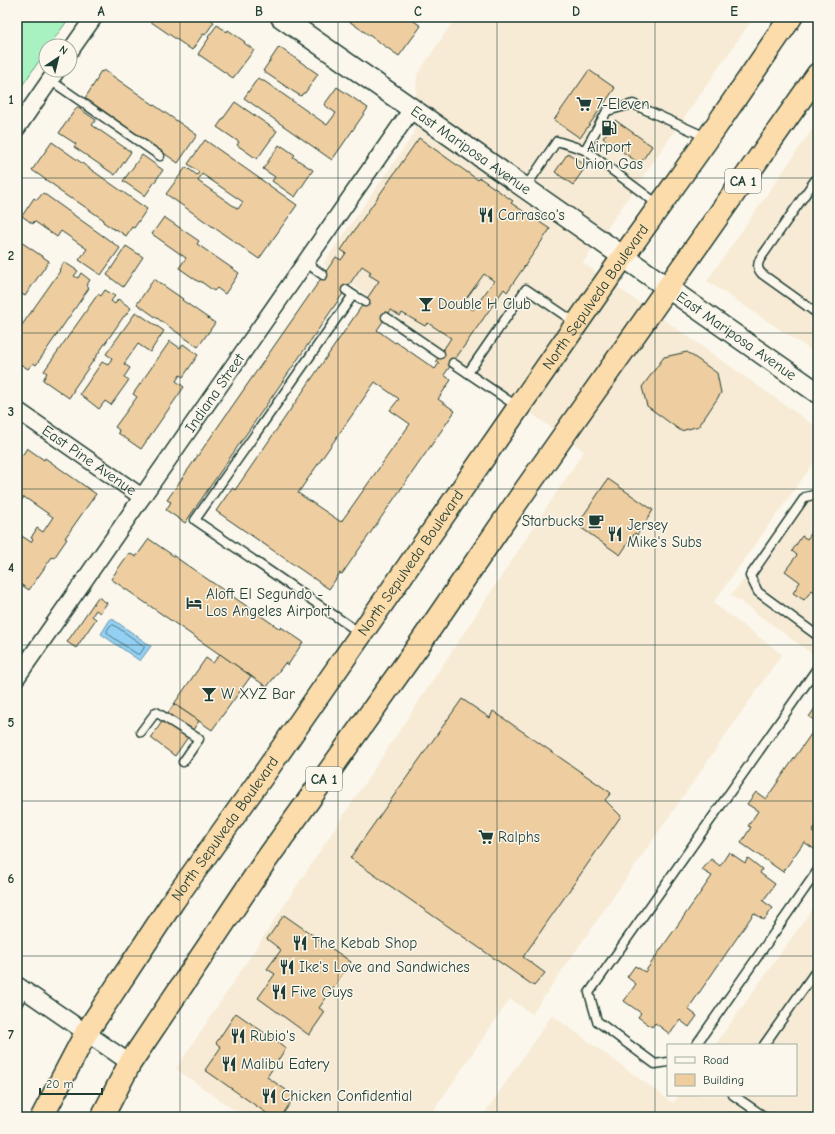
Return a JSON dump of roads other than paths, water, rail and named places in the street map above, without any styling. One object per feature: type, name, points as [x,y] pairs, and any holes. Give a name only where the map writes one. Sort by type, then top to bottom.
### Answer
[{"type":"highway","name":"North Sepulveda Boulevard","points":[[42,1117],[86,1034],[174,900],[264,774],[791,17]]},
{"type":"highway","name":"CA 1","points":[[102,1117],[130,1063],[264,863],[419,645],[521,496],[669,288],[818,74]]},
{"type":"street","points":[[78,40],[94,17]]},
{"type":"street","name":"East Mariposa Avenue","points":[[281,17],[818,393]]},
{"type":"street","points":[[17,128],[52,78]]},
{"type":"street","name":"Indiana Street","points":[[17,677],[412,109]]},
{"type":"street","name":"East Pine Avenue","points":[[17,410],[142,496]]},
{"type":"street","points":[[20,993],[130,1063]]},
{"type":"lane","points":[[58,78],[160,156]]},
{"type":"lane","points":[[585,150],[607,110],[633,104],[708,138]]},
{"type":"lane","points":[[525,188],[557,142],[585,150],[660,205]]},
{"type":"lane","points":[[818,176],[757,264],[758,270],[762,274],[818,314]]},
{"type":"lane","points":[[305,262],[324,275]]},
{"type":"lane","points":[[468,373],[526,288],[577,323]]},
{"type":"lane","points":[[361,634],[195,520],[349,292],[364,302]]},
{"type":"lane","points":[[386,317],[440,354]]},
{"type":"lane","points":[[453,363],[518,408]]},
{"type":"lane","points":[[818,494],[805,497],[750,576],[758,592],[818,636]]},
{"type":"lane","points":[[667,1062],[655,1064],[597,1021],[589,993],[818,667]]},
{"type":"lane","points":[[141,732],[156,712],[199,739],[183,762]]},
{"type":"lane","points":[[697,1044],[818,870]]},
{"type":"lane","points":[[765,1044],[818,968]]},
{"type":"lane","points":[[734,1096],[765,1117]]},
{"type":"water","points":[[111,618],[151,646],[140,661],[101,634]]},
{"type":"place","name":"7-Eleven","points":[[584,104]]},
{"type":"place","name":"Airport Union Gas","points":[[609,128]]},
{"type":"place","name":"Carrasco's","points":[[486,215]]},
{"type":"place","name":"Double H Club","points":[[426,304]]},
{"type":"place","name":"Starbucks","points":[[596,521]]},
{"type":"place","name":"Jersey Mike's Subs","points":[[615,534]]},
{"type":"place","name":"Aloft El Segundo - Los Angeles Airport","points":[[194,603]]},
{"type":"place","name":"W XYZ Bar","points":[[209,694]]},
{"type":"place","name":"Ralphs","points":[[486,837]]},
{"type":"place","name":"The Kebab Shop","points":[[300,943]]},
{"type":"place","name":"Ike's Love and Sandwiches","points":[[287,967]]},
{"type":"place","name":"Five Guys","points":[[279,992]]},
{"type":"place","name":"Rubio's","points":[[238,1036]]},
{"type":"place","name":"Malibu Eatery","points":[[229,1064]]},
{"type":"place","name":"Chicken Confidential","points":[[269,1096]]}]
